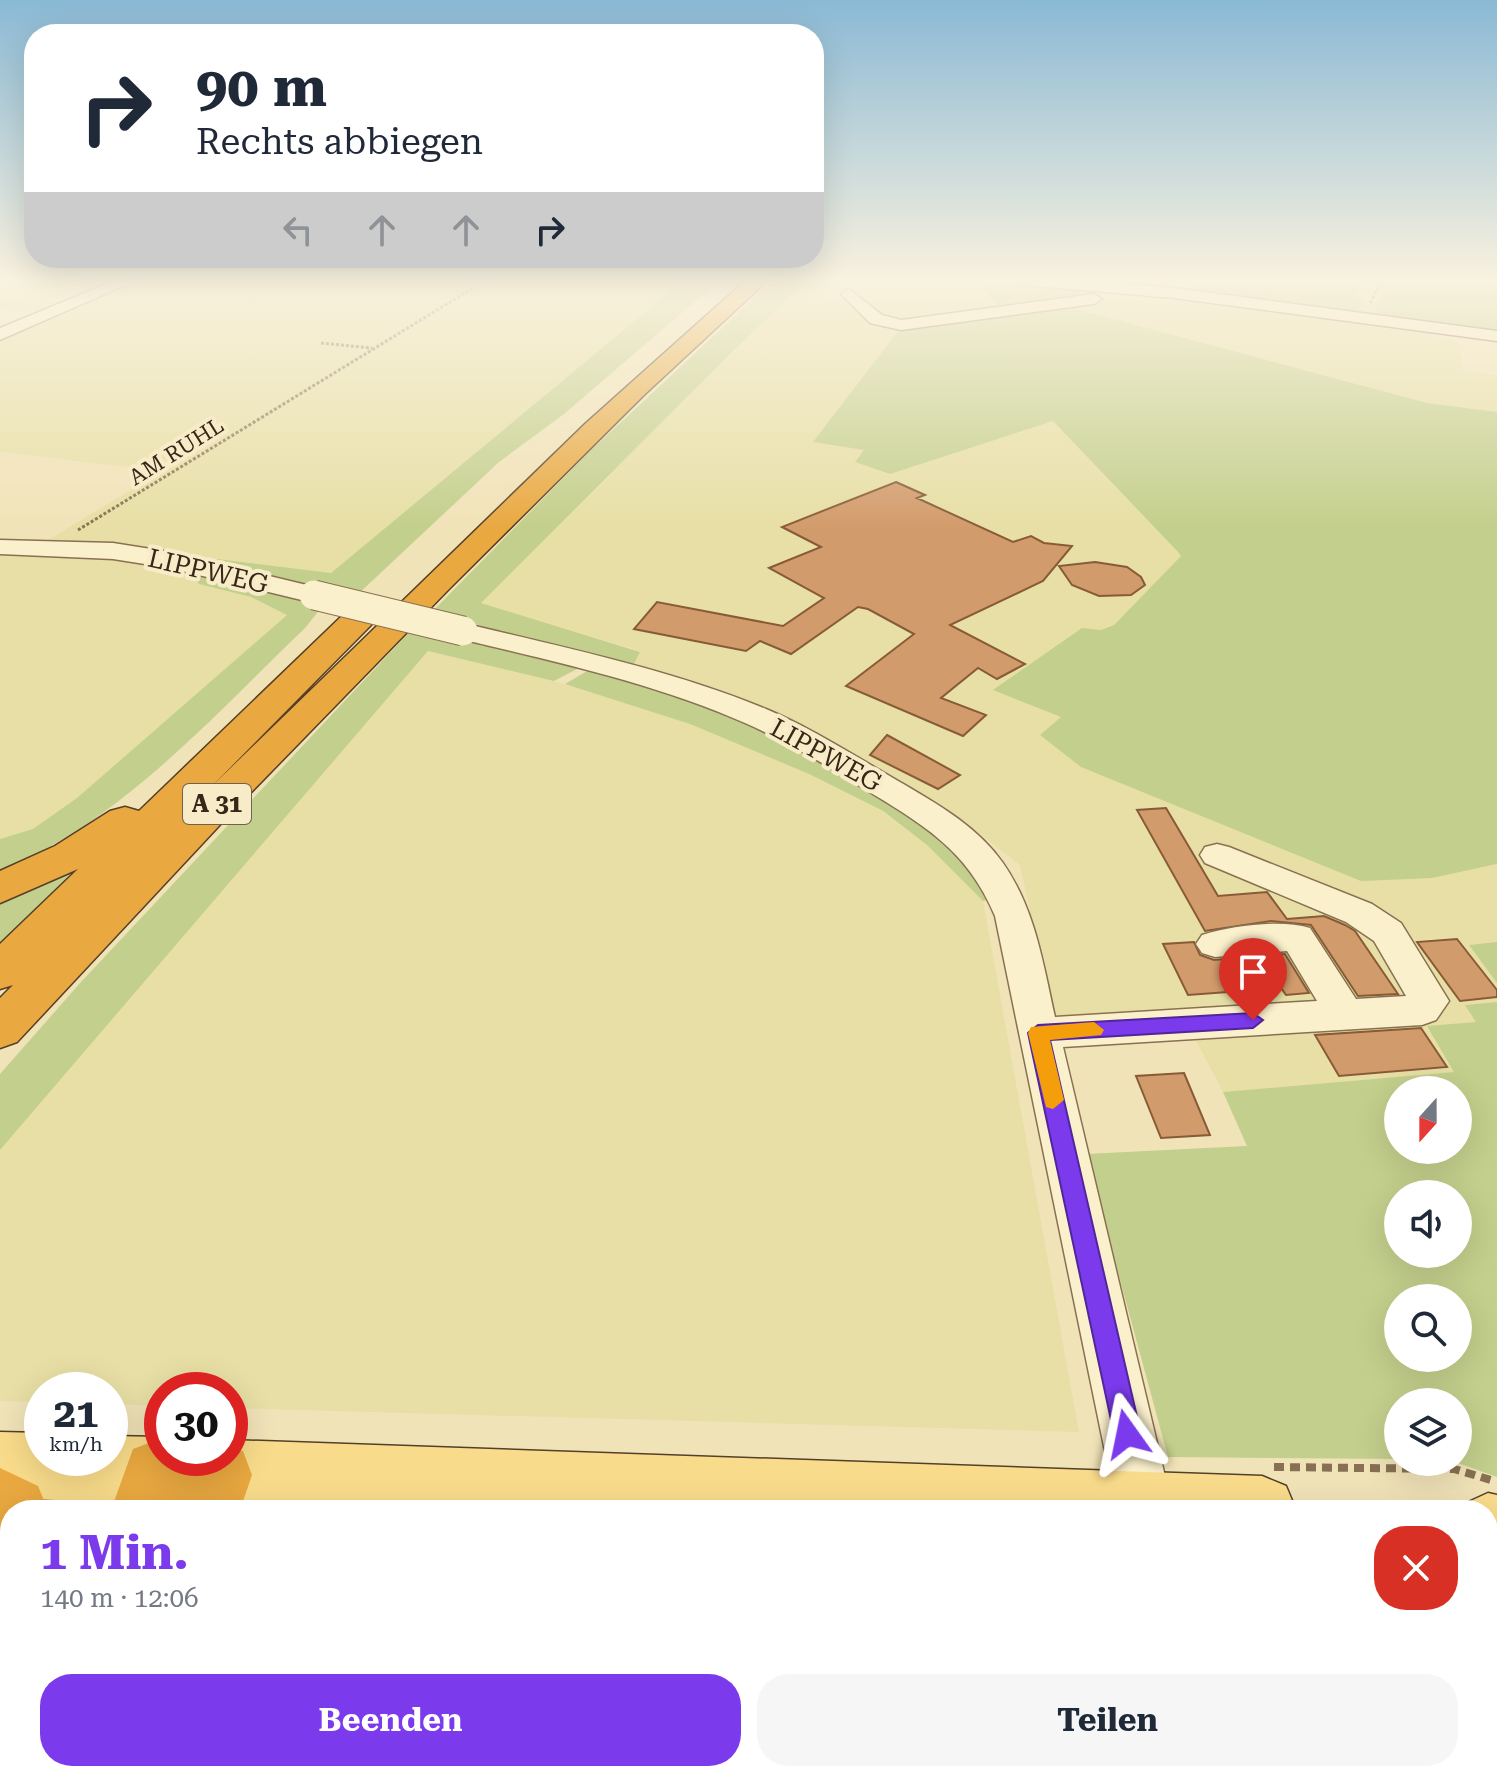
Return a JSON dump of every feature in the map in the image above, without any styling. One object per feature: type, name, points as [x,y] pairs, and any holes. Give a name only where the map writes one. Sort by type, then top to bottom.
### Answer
[{"type":"highway","name":"A 31","points":[[0,972],[204,768],[486,499],[641,363]]},
{"type":"highway","name":"A 31","points":[[0,1029],[292,727],[500,521],[666,363]]},
{"type":"highway","points":[[0,888],[70,856],[115,828],[168,787],[204,768]]},
{"type":"main road","points":[[0,1465],[182,1492],[663,1500]]},
{"type":"main road","points":[[1190,1500],[1259,1488]]},
{"type":"street","name":"LIPPWEG","points":[[0,547],[113,551],[170,560],[604,666],[740,709],[825,751],[944,824],[983,857],[998,877],[1013,916],[1142,1500]]},
{"type":"street","points":[[1038,1033],[1422,1010],[1429,1001],[1388,932],[1359,913],[1217,855]]},
{"type":"street","points":[[1215,944],[1297,937],[1345,1015]]},
{"type":"path","name":"AM RUHL","points":[[46,549],[348,363]]},
{"type":"path","points":[[1259,1488],[1454,1469],[1497,1482]]},
{"type":"shaded area","points":[[0,363],[584,363],[331,573],[118,547],[43,543],[162,471],[0,452]]},
{"type":"shaded area","points":[[721,363],[874,363],[814,442],[865,450],[856,462],[890,474],[1053,421],[1181,556],[1114,625],[1101,630],[1082,628],[1061,718],[1041,735],[1054,744],[1432,878],[1497,864],[1497,942],[1469,945],[1497,983],[1497,1002],[1466,1005],[1477,1022],[1428,1026],[1455,1072],[1223,1092],[1192,1033],[1060,1046],[1020,865],[945,807],[813,738],[632,668],[640,651],[480,603]]},
{"type":"shaded area","points":[[1278,363],[1462,363],[1463,371],[1497,375],[1497,412],[1427,403]]},
{"type":"shaded area","points":[[0,555],[129,561],[198,575],[195,578],[199,584],[251,597],[288,614],[77,798],[33,829],[0,839]]},
{"type":"shaded area","points":[[428,651],[515,670],[690,724],[809,774],[882,811],[927,845],[983,901],[1079,1432],[248,1409],[248,1372],[144,1372],[144,1405],[128,1405],[128,1372],[24,1372],[24,1402],[0,1401],[0,1150]]},
{"type":"green space","points":[[584,363],[623,363],[564,414],[499,462],[356,596],[152,551],[331,573]]},
{"type":"green space","points":[[685,363],[721,363],[481,603],[640,652],[632,668],[432,612],[590,451]]},
{"type":"green space","points":[[874,363],[1278,363],[1427,403],[1497,412],[1497,864],[1432,878],[1361,881],[1081,767],[1040,735],[1061,717],[993,690],[1082,628],[1101,630],[1114,625],[1181,556],[1053,421],[890,474],[855,462],[864,450],[813,442]]},
{"type":"green space","points":[[209,573],[286,593],[321,608],[305,628],[200,731],[126,796],[44,850],[0,871],[0,839],[33,829],[77,798],[287,615],[251,597],[199,584],[194,578]]},
{"type":"green space","points":[[415,626],[583,666],[554,681],[428,651],[0,1150],[0,1074],[81,982]]},
{"type":"green space","points":[[598,669],[747,719],[942,831],[997,898],[983,901],[927,845],[883,811],[809,774],[690,724],[565,684],[589,670]]},
{"type":"green space","points":[[84,861],[0,943],[0,897]]},
{"type":"green space","points":[[1497,942],[1497,983],[1469,945]]},
{"type":"green space","points":[[1497,1002],[1497,1477],[1472,1468],[1472,1388],[1384,1388],[1384,1459],[1168,1457],[1086,1154],[1247,1146],[1223,1092],[1384,1078],[1384,1164],[1472,1164],[1472,1076],[1408,1076],[1454,1072],[1427,1026],[1476,1022],[1465,1005]]},
{"type":"building","points":[[896,482],[925,495],[917,498],[1013,542],[1031,536],[1044,543],[1072,546],[1043,581],[950,625],[1025,664],[997,679],[978,668],[941,698],[986,715],[963,736],[846,686],[914,634],[868,609],[858,607],[791,654],[760,641],[746,651],[634,629],[657,602],[783,626],[824,598],[769,568],[821,547],[782,527]]},
{"type":"building","points":[[1095,562],[1127,567],[1141,577],[1145,585],[1131,595],[1099,596],[1072,585],[1059,566]]},
{"type":"building","points":[[887,735],[960,775],[938,789],[870,755]]},
{"type":"building","points":[[1166,808],[1218,896],[1267,892],[1287,919],[1324,916],[1345,925],[1355,931],[1398,994],[1358,996],[1311,925],[1271,921],[1205,931],[1137,810]]},
{"type":"building","points":[[1457,939],[1497,990],[1497,997],[1460,1001],[1417,942]]},
{"type":"building","points":[[1194,942],[1200,955],[1214,960],[1285,954],[1309,993],[1286,995],[1281,988],[1188,995],[1163,944]]},
{"type":"building","points":[[1421,1028],[1447,1067],[1339,1076],[1315,1035]]},
{"type":"building","points":[[1184,1073],[1210,1135],[1161,1138],[1136,1076]]},
{"type":"slow traffic","points":[[1053,1100],[1038,1033],[1094,1030]]},
{"type":"route","points":[[1127,1434],[1038,1033],[1253,1020]]}]
